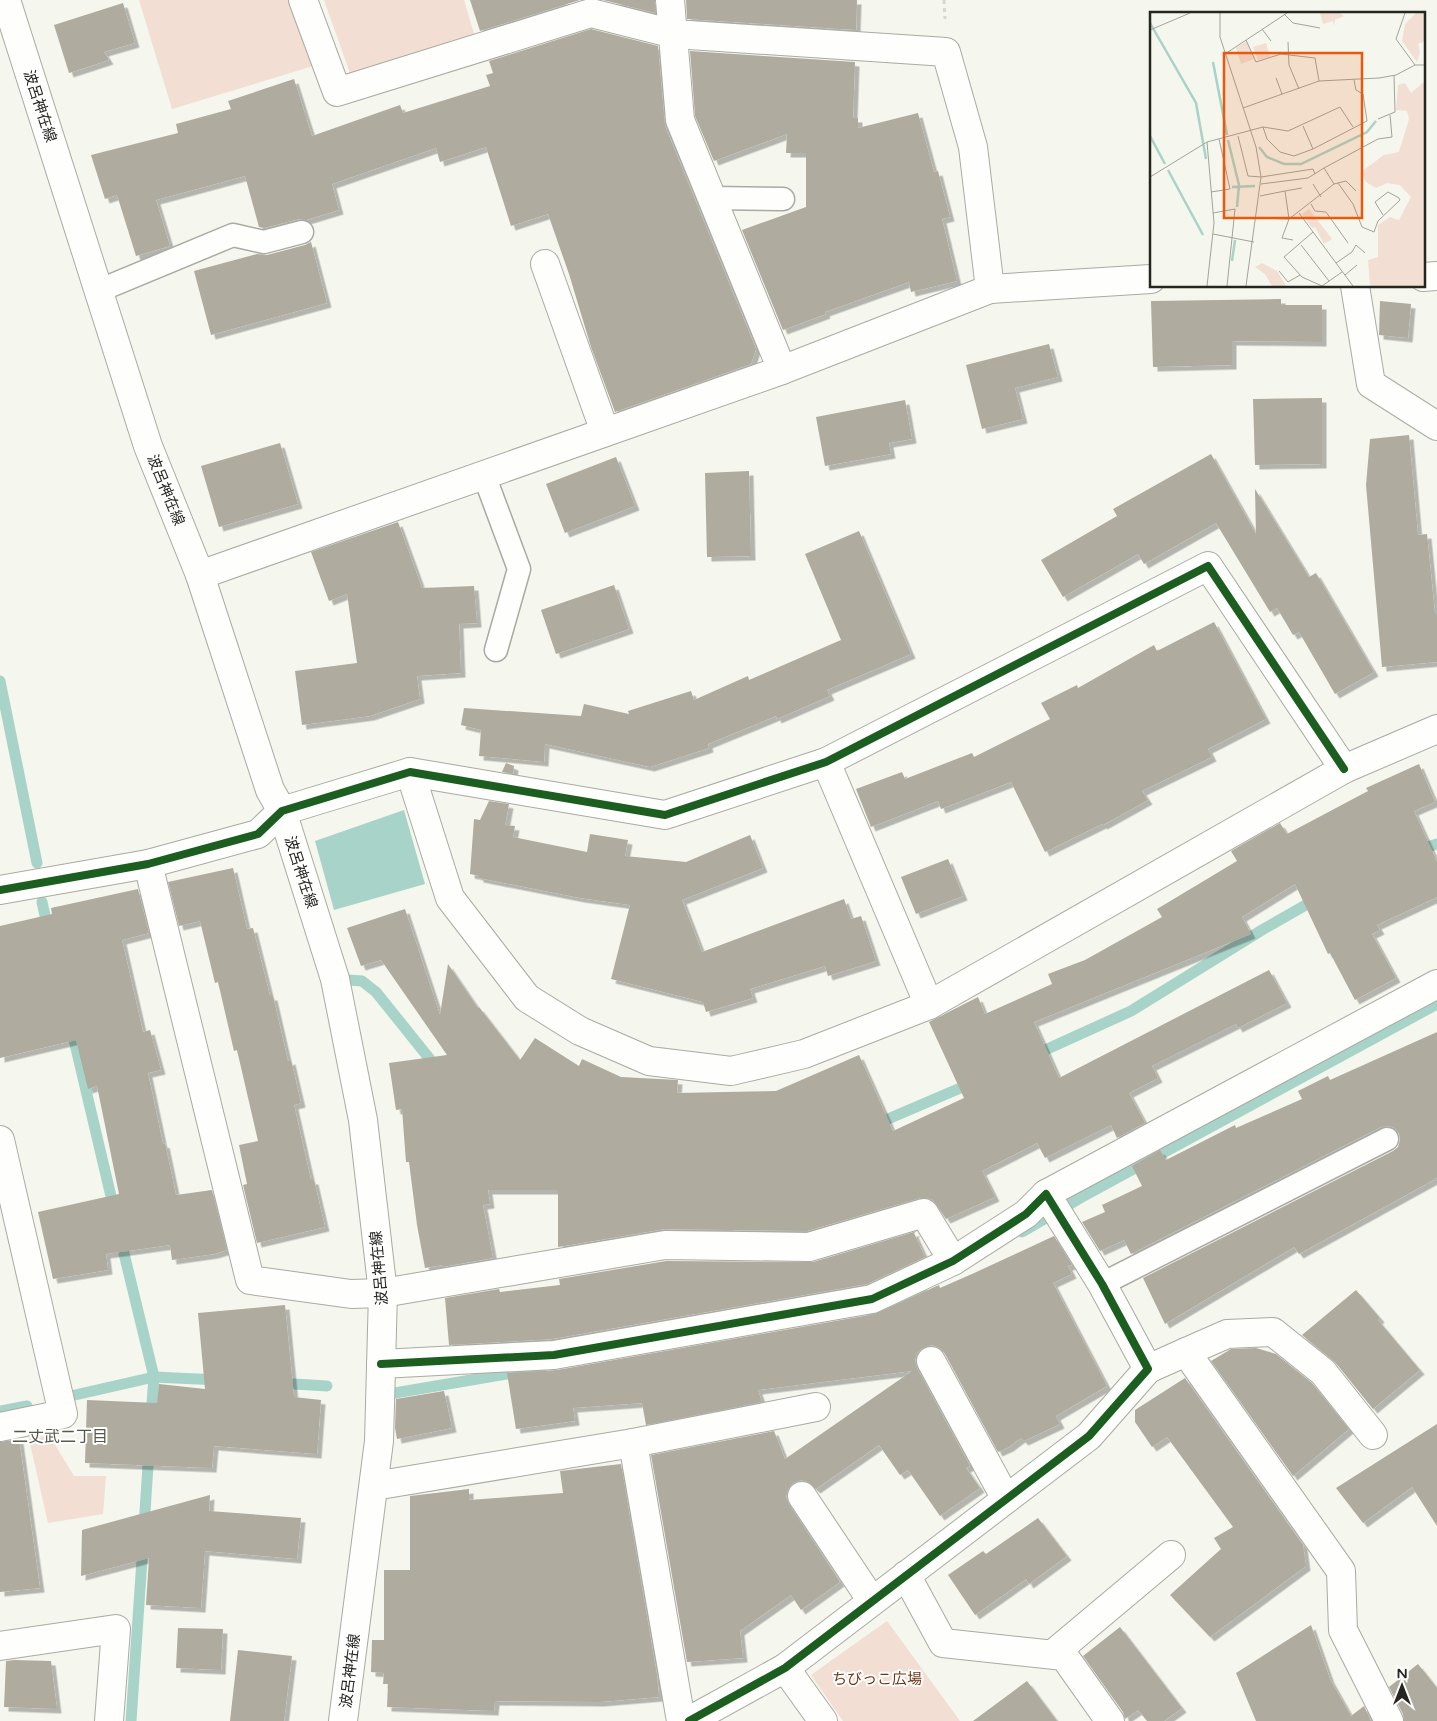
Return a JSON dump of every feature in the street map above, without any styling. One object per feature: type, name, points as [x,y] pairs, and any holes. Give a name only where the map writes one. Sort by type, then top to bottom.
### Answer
[{"type":"street","points":[[303,0],[336,92],[589,6],[674,34],[946,52],[973,147],[990,289]]},
{"type":"street","points":[[670,0],[680,120],[782,370]]},
{"type":"street","name":"波呂神在線","points":[[13,3],[98,291],[148,446],[200,574],[270,790],[282,811],[335,979],[363,1120],[383,1293],[379,1441],[343,1721]]},
{"type":"street","points":[[545,264],[605,432]]},
{"type":"street","points":[[1424,277],[1437,276]]},
{"type":"street","points":[[200,574],[782,370],[990,289],[1150,279]]},
{"type":"street","points":[[1355,288],[1371,384],[1437,426]]},
{"type":"street","points":[[0,890],[148,864],[258,834],[282,811],[410,772],[665,815],[826,762],[1208,566],[1344,769]]},
{"type":"street","points":[[410,772],[450,898],[527,998],[580,1031],[649,1061],[731,1071],[804,1054],[929,1005],[1344,769],[1437,729]]},
{"type":"street","points":[[826,762],[929,1005]]},
{"type":"street","points":[[148,864],[250,1280],[352,1294],[383,1293],[665,1245],[809,1247],[924,1213],[953,1261]]},
{"type":"street","points":[[381,1364],[554,1355],[872,1299],[953,1261],[1026,1214],[1053,1207],[1437,984]]},
{"type":"street","points":[[0,1140],[63,1414],[0,1427]]},
{"type":"street","points":[[1053,1207],[1102,1284],[1148,1369]]},
{"type":"street","points":[[689,1721],[785,1668],[1090,1436],[1148,1369],[1228,1334],[1273,1332],[1323,1372],[1374,1435]]},
{"type":"street","points":[[1186,1352],[1342,1571],[1343,1630],[1389,1721]]},
{"type":"street","points":[[931,1361],[1006,1499]]},
{"type":"street","points":[[374,1486],[633,1443],[816,1407]]},
{"type":"street","points":[[633,1443],[680,1721]]},
{"type":"street","points":[[802,1496],[872,1601]]},
{"type":"street","points":[[1053,1654],[1172,1555]]},
{"type":"street","points":[[906,1575],[943,1643],[1064,1656],[1110,1721]]},
{"type":"street","points":[[0,1646],[116,1629],[109,1721]]},
{"type":"street","points":[[785,1668],[823,1721]]},
{"type":"lane","points":[[712,198],[782,198]]},
{"type":"lane","points":[[98,291],[233,236],[264,242],[302,232]]},
{"type":"lane","points":[[484,475],[519,570],[496,650]]},
{"type":"lane","points":[[1102,1284],[1387,1139]]},
{"type":"green space","points":[[139,0],[292,0],[313,66],[172,109]]},
{"type":"green space","points":[[324,0],[464,0],[475,37],[350,73]]},
{"type":"green space","points":[[49,1435],[74,1476],[106,1476],[103,1514],[48,1523],[29,1439]]},
{"type":"green space","name":"ちびっこ広場","points":[[887,1621],[960,1721],[843,1721],[811,1675]]},
{"type":"water","points":[[404,810],[425,884],[334,910],[315,841]]},
{"type":"building","points":[[470,0],[580,0],[480,31]]},
{"type":"building","points":[[603,0],[655,0],[655,13]]},
{"type":"building","points":[[686,0],[857,0],[856,30],[687,19]]},
{"type":"building","points":[[123,3],[135,43],[104,52],[109,60],[69,73],[54,25]]},
{"type":"building","points":[[591,29],[658,46],[665,126],[756,349],[751,364],[615,412],[591,347],[569,274],[548,214],[511,226],[486,147],[440,162],[436,148],[332,184],[339,210],[306,220],[299,219],[264,228],[259,227],[245,176],[156,200],[170,246],[136,256],[117,195],[105,199],[91,155],[178,133],[176,124],[231,109],[228,101],[294,79],[312,136],[400,105],[403,113],[490,86],[486,75],[493,73],[489,61]]},
{"type":"building","points":[[690,51],[855,62],[853,118],[858,118],[858,128],[918,113],[934,172],[938,171],[950,217],[942,219],[957,281],[911,292],[909,282],[825,312],[826,314],[783,330],[742,230],[806,207],[806,153],[786,153],[787,134],[714,161],[695,116]]},
{"type":"building","points":[[311,242],[327,303],[211,335],[194,271],[257,254],[267,255]]},
{"type":"building","points":[[1281,299],[1281,305],[1322,305],[1322,342],[1232,341],[1232,365],[1153,367],[1151,301]]},
{"type":"building","points":[[1380,301],[1411,304],[1408,338],[1379,335]]},
{"type":"building","points":[[1049,344],[1058,377],[1015,388],[1023,419],[982,429],[966,365]]},
{"type":"building","points":[[1322,398],[1322,464],[1255,465],[1253,399]]},
{"type":"building","points":[[905,400],[912,439],[889,443],[891,454],[825,466],[816,417]]},
{"type":"building","points":[[1409,435],[1418,535],[1427,534],[1435,614],[1437,614],[1437,662],[1382,667],[1366,485],[1370,439]]},
{"type":"building","points":[[280,443],[298,504],[219,527],[201,466]]},
{"type":"building","points":[[1211,454],[1256,534],[1255,489],[1309,577],[1316,573],[1374,672],[1335,694],[1299,632],[1293,635],[1277,608],[1270,612],[1216,523],[1144,564],[1138,554],[1063,597],[1041,560],[1117,516],[1113,509]]},
{"type":"building","points":[[616,457],[635,506],[565,533],[546,484]]},
{"type":"building","points":[[749,471],[751,556],[707,557],[705,473]]},
{"type":"building","points":[[398,522],[422,588],[474,586],[477,623],[459,624],[461,673],[417,676],[420,699],[370,716],[302,725],[295,671],[357,663],[347,594],[329,601],[311,552]]},
{"type":"building","points":[[859,531],[911,654],[827,690],[830,696],[777,719],[776,716],[708,744],[709,748],[650,767],[545,744],[544,762],[479,756],[481,730],[461,725],[464,708],[581,716],[584,704],[629,714],[628,711],[691,691],[694,700],[748,676],[749,680],[841,640],[805,554]]},
{"type":"building","points":[[614,585],[629,629],[556,654],[541,610]]},
{"type":"building","points":[[1214,622],[1266,719],[1208,749],[1212,757],[1142,791],[1148,800],[1103,825],[1045,852],[1011,782],[941,809],[938,801],[871,827],[856,789],[902,772],[905,779],[972,753],[974,757],[1050,719],[1041,703],[1077,685],[1078,688],[1154,645],[1157,651]]},
{"type":"building","points":[[506,763],[514,766],[513,774],[502,772]]},
{"type":"building","points":[[1419,764],[1435,802],[1414,811],[1437,862],[1437,897],[1377,925],[1380,930],[1372,934],[1396,978],[1355,1000],[1330,953],[1328,954],[1295,884],[1242,917],[1251,934],[1034,1022],[1059,1078],[1269,970],[1287,1003],[1238,1028],[1236,1024],[1152,1066],[1158,1078],[1129,1093],[1145,1123],[1117,1138],[1111,1125],[1045,1158],[1037,1143],[982,1171],[995,1197],[946,1219],[933,1200],[920,1198],[807,1231],[665,1229],[558,1247],[558,1190],[488,1190],[490,1204],[483,1205],[493,1258],[425,1268],[409,1162],[406,1162],[402,1109],[396,1110],[389,1063],[447,1055],[381,960],[361,966],[347,928],[405,909],[440,1015],[448,964],[478,1008],[520,1060],[535,1038],[579,1066],[582,1059],[621,1077],[678,1080],[677,1093],[776,1091],[859,1055],[893,1131],[964,1098],[929,1022],[978,997],[985,1014],[1052,984],[1048,974],[1085,960],[1162,917],[1157,909],[1237,861],[1231,851],[1280,823],[1287,834],[1368,791],[1366,788]]},
{"type":"building","points":[[489,801],[509,804],[505,825],[515,826],[513,837],[587,852],[590,834],[628,840],[625,856],[686,862],[750,835],[763,868],[682,900],[702,952],[844,899],[851,919],[861,916],[876,961],[828,976],[825,966],[750,989],[753,998],[706,1012],[703,1002],[611,979],[630,905],[580,898],[479,878],[479,876],[470,874],[474,819],[480,820]]},
{"type":"building","points":[[948,859],[963,896],[916,914],[901,877]]},
{"type":"building","points":[[233,868],[247,929],[253,928],[270,996],[273,996],[288,1061],[291,1060],[301,1103],[294,1105],[311,1180],[314,1180],[325,1227],[257,1243],[243,1185],[247,1184],[239,1145],[258,1141],[237,1050],[234,1051],[218,982],[215,983],[200,921],[179,926],[168,882]]},
{"type":"building","points":[[138,889],[149,933],[122,940],[143,1032],[150,1030],[161,1070],[148,1073],[163,1144],[165,1143],[176,1195],[212,1190],[227,1250],[214,1254],[172,1260],[170,1245],[106,1254],[108,1270],[53,1279],[38,1212],[119,1194],[97,1086],[88,1089],[76,1040],[0,1058],[0,926],[52,914],[51,908]]},
{"type":"building","points":[[1437,1032],[1437,1178],[1299,1254],[1294,1247],[1165,1324],[1143,1278],[1393,1151],[1398,1147],[1400,1140],[1395,1128],[1381,1127],[1131,1254],[1124,1240],[1100,1251],[1082,1222],[1105,1212],[1102,1205],[1142,1186],[1132,1166],[1160,1150],[1166,1160],[1235,1125],[1236,1128],[1302,1099],[1298,1091],[1328,1076],[1330,1080]]},
{"type":"building","points":[[917,1231],[914,1233],[925,1257],[867,1284],[552,1339],[449,1345],[445,1298],[499,1289],[500,1292],[560,1285],[559,1279],[666,1261],[813,1262]]},
{"type":"building","points":[[1054,1236],[1072,1265],[1068,1266],[1072,1274],[1053,1283],[1107,1386],[1056,1416],[1060,1424],[1024,1441],[1021,1438],[998,1452],[945,1354],[940,1348],[932,1345],[923,1348],[917,1353],[915,1360],[917,1368],[970,1466],[966,1468],[980,1488],[940,1516],[908,1470],[900,1475],[879,1445],[816,1489],[808,1482],[801,1480],[793,1483],[788,1489],[786,1497],[789,1504],[840,1582],[801,1610],[791,1595],[740,1631],[743,1658],[687,1662],[651,1455],[774,1431],[785,1459],[912,1371],[758,1390],[762,1402],[646,1425],[642,1403],[573,1408],[575,1421],[516,1429],[507,1373],[557,1370],[875,1314],[939,1285],[940,1288]]},
{"type":"building","points":[[1356,1290],[1380,1318],[1378,1320],[1420,1370],[1373,1409],[1335,1362],[1302,1335]]},
{"type":"building","points":[[285,1305],[294,1397],[321,1400],[317,1454],[214,1446],[212,1468],[85,1463],[87,1400],[157,1403],[159,1384],[205,1389],[198,1313]]},
{"type":"building","points":[[1256,1348],[1276,1354],[1312,1383],[1349,1429],[1293,1476],[1211,1361],[1231,1349]]},
{"type":"building","points":[[1185,1378],[1303,1545],[1306,1566],[1210,1637],[1170,1595],[1221,1549],[1214,1538],[1233,1527],[1167,1437],[1152,1447],[1135,1422],[1135,1410]]},
{"type":"building","points":[[444,1391],[452,1428],[397,1439],[395,1428],[396,1399]]},
{"type":"building","points":[[1437,1424],[1437,1526],[1412,1487],[1363,1523],[1336,1488]]},
{"type":"building","points":[[19,1439],[40,1588],[0,1592],[0,1442]]},
{"type":"building","points":[[621,1464],[657,1675],[659,1697],[600,1702],[495,1701],[494,1711],[387,1707],[388,1684],[383,1684],[384,1673],[371,1672],[372,1640],[384,1640],[384,1570],[410,1570],[410,1496],[469,1489],[469,1500],[563,1493],[560,1471]]},
{"type":"building","points":[[210,1495],[209,1511],[301,1518],[297,1559],[205,1551],[201,1608],[146,1605],[149,1558],[81,1576],[82,1530]]},
{"type":"building","points":[[1038,1518],[1067,1556],[1029,1584],[1026,1579],[975,1615],[948,1575],[983,1551],[986,1554]]},
{"type":"building","points":[[1311,1625],[1330,1679],[1351,1716],[1364,1706],[1371,1721],[1256,1721],[1236,1673]]},
{"type":"building","points":[[1120,1627],[1182,1708],[1164,1721],[1147,1721],[1138,1710],[1125,1719],[1123,1712],[1083,1656]]},
{"type":"building","points":[[178,1628],[223,1629],[221,1670],[176,1668]]},
{"type":"building","points":[[238,1650],[292,1656],[284,1721],[230,1721]]},
{"type":"building","points":[[6,1661],[51,1661],[57,1709],[4,1707]]},
{"type":"building","points":[[1418,1664],[1437,1688],[1437,1721],[1404,1721],[1403,1714],[1389,1687]]},
{"type":"building","points":[[1027,1681],[1057,1721],[973,1721]]},
{"type":"waterway","points":[[0,681],[37,863]]},
{"type":"waterway","points":[[1417,850],[1437,844]]},
{"type":"waterway","points":[[1032,1056],[1131,1011],[1262,930],[1318,898]]},
{"type":"waterway","points":[[42,902],[48,929]]},
{"type":"waterway","points":[[348,980],[362,981],[376,992],[437,1068]]},
{"type":"waterway","points":[[1022,1232],[1082,1197],[1437,1004]]},
{"type":"waterway","points":[[71,1027],[114,1209]]},
{"type":"waterway","points":[[874,1125],[972,1083]]},
{"type":"waterway","points":[[120,1237],[154,1377],[151,1417]]},
{"type":"waterway","points":[[870,1311],[892,1307],[922,1290]]},
{"type":"waterway","points":[[389,1394],[541,1368]]},
{"type":"waterway","points":[[75,1395],[154,1377],[219,1380]]},
{"type":"waterway","points":[[278,1383],[327,1386]]},
{"type":"waterway","points":[[0,1411],[27,1406]]},
{"type":"waterway","points":[[144,1527],[149,1450]]},
{"type":"waterway","points":[[131,1721],[143,1545]]},
{"type":"cycle path","points":[[0,890],[148,864],[258,834],[282,811],[410,772],[665,815],[826,762],[1208,566],[1344,769]]},
{"type":"cycle path","points":[[381,1364],[554,1355],[872,1299],[953,1261],[1026,1214],[1046,1194],[1102,1284],[1148,1369],[1089,1436],[785,1668],[689,1721]]},
{"type":"district","name":"二丈武二丁目","points":[[60,1436]]}]
